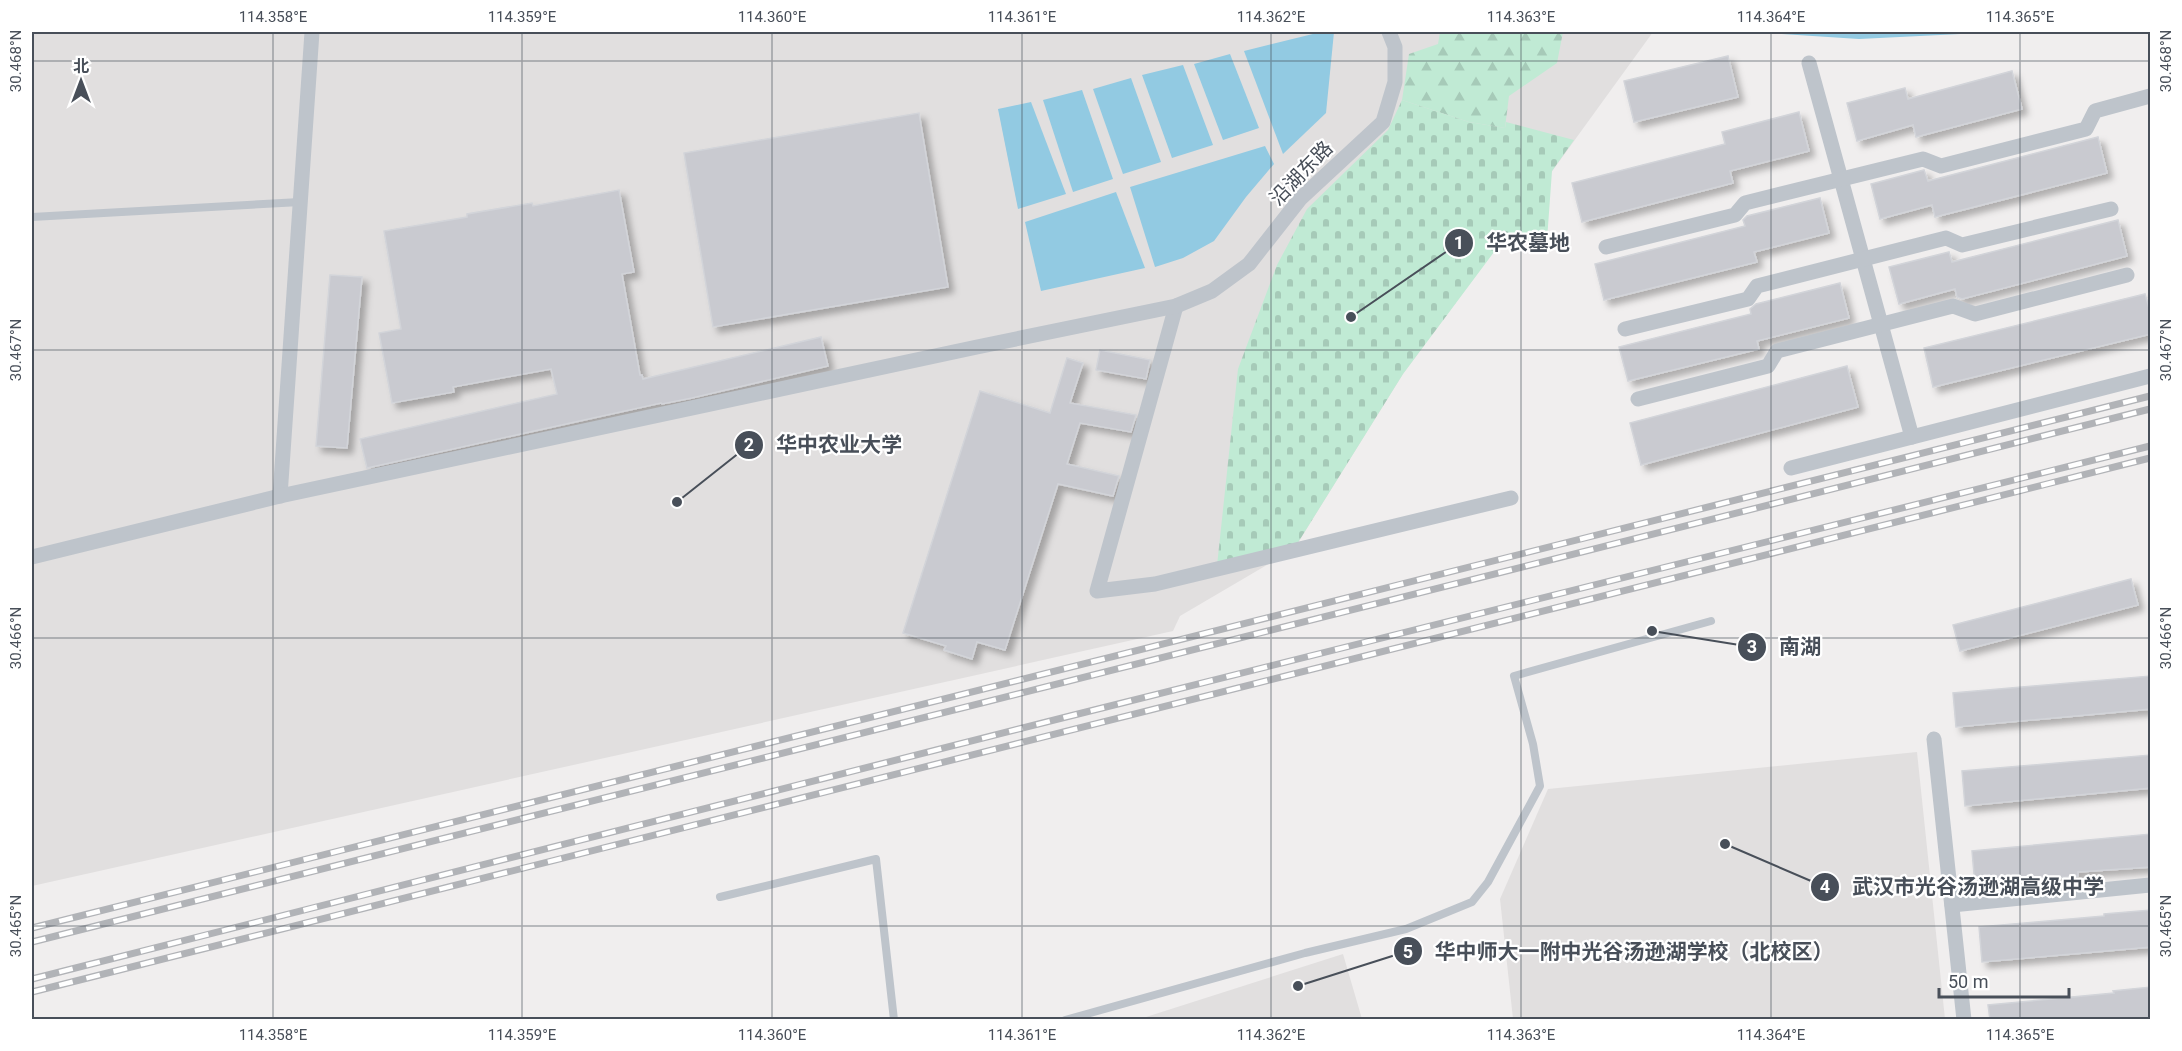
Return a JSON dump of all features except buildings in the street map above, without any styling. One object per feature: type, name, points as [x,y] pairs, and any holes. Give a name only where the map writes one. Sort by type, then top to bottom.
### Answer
[{"type":"street","points":[[280,496],[312,32]]},
{"type":"street","name":"沿湖东路","points":[[32,557],[280,496],[1176,306],[1212,291],[1249,264],[1300,199],[1383,122],[1395,82],[1395,47],[1389,32]]},
{"type":"street","points":[[1809,63],[1912,437]]},
{"type":"street","points":[[1606,248],[1736,215],[1745,203],[1840,179],[1923,159],[1941,166],[2086,129],[2095,111],[2151,96]]},
{"type":"street","points":[[1625,329],[1748,299],[1757,286],[1946,238],[1962,245],[2111,209]]},
{"type":"street","points":[[1638,399],[1768,366],[1777,351],[1881,324],[1953,306],[1975,314],[2127,274]]},
{"type":"street","points":[[1176,306],[1097,591],[1155,584],[1512,498]]},
{"type":"street","points":[[1791,468],[2151,376]]},
{"type":"street","points":[[1934,739],[1964,1020]]},
{"type":"street","points":[[1952,905],[2151,885]]},
{"type":"lane","points":[[32,217],[300,202]]},
{"type":"lane","points":[[1065,1020],[1305,953],[1406,929],[1472,902],[1488,882],[1540,786],[1533,744],[1514,676],[1711,621]]},
{"type":"lane","points":[[720,897],[876,859],[894,1020]]},
{"type":"shaded area","points":[[32,32],[1653,32],[1403,374],[1294,549],[1180,616],[1173,631],[32,886]]},
{"type":"shaded area","points":[[1917,752],[1945,1019],[1513,1019],[1500,899],[1548,789]]},
{"type":"shaded area","points":[[1343,954],[1362,1019],[1137,1019],[1146,1017]]},
{"type":"green space","points":[[1440,32],[1563,32],[1557,63],[1509,96],[1505,128],[1469,122],[1402,100],[1409,54],[1438,44]]},
{"type":"green space","points":[[1402,100],[1469,122],[1505,128],[1506,122],[1574,140],[1552,171],[1547,240],[1500,244],[1403,374],[1294,549],[1216,575],[1238,369],[1277,265],[1307,209],[1388,130]]},
{"type":"water","points":[[1321,32],[1334,32],[1326,113],[1283,154],[1244,51]]},
{"type":"water","points":[[1752,32],[2001,32],[1859,39]]},
{"type":"water","points":[[1230,54],[1259,128],[1223,140],[1194,64]]},
{"type":"water","points":[[1183,65],[1213,145],[1172,158],[1142,75]]},
{"type":"water","points":[[1131,78],[1161,162],[1123,174],[1093,89]]},
{"type":"water","points":[[1082,90],[1113,179],[1073,192],[1043,100]]},
{"type":"water","points":[[1031,102],[1066,194],[1018,209],[998,109]]},
{"type":"water","points":[[1265,146],[1274,164],[1246,197],[1214,241],[1183,258],[1155,267],[1130,187]]},
{"type":"water","points":[[1116,192],[1145,268],[1041,291],[1025,222]]},
{"type":"railway","points":[[32,928],[2150,396]]},
{"type":"railway","points":[[32,942],[2150,409]]},
{"type":"railway","points":[[32,979],[2150,446]]},
{"type":"railway","points":[[32,992],[2150,458]]},
{"type":"place","name":"华农墓地","points":[[1351,317]]},
{"type":"place","name":"华中农业大学","points":[[677,502]]},
{"type":"place","name":"南湖","points":[[1652,631]]},
{"type":"place","name":"武汉市光谷汤逊湖高级中学","points":[[1725,844]]},
{"type":"place","name":"华中师大一附中光谷汤逊湖学校（北校区）","points":[[1298,986]]}]
